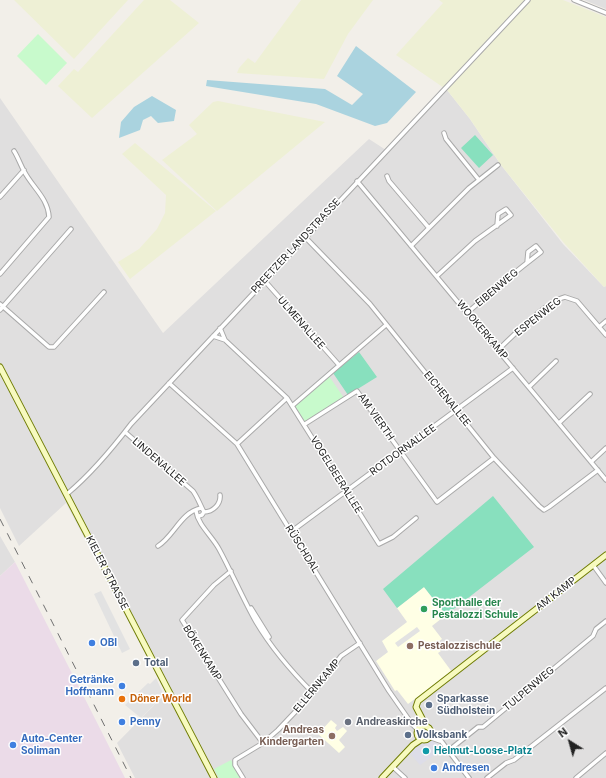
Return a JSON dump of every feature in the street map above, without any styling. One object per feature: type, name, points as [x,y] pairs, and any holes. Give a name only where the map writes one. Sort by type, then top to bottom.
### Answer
[{"type":"main road","name":"KIELER STRASSE","points":[[0,367],[214,778]]},
{"type":"main road","name":"AM KAMP","points":[[421,731],[420,717],[416,704],[421,699],[606,555]]},
{"type":"main road","points":[[382,778],[413,745],[421,731],[430,728],[430,735],[421,731]]},
{"type":"street","name":"PREETZER LANDSTRASSE","points":[[67,494],[78,486],[212,336],[357,180],[528,0]]},
{"type":"street","points":[[574,0],[606,13]]},
{"type":"street","points":[[444,133],[446,139],[479,180]]},
{"type":"street","points":[[0,274],[49,216],[48,207],[24,170],[14,151]]},
{"type":"street","points":[[412,246],[479,180],[498,165]]},
{"type":"street","points":[[0,197],[24,170]]},
{"type":"street","points":[[387,176],[390,182],[429,228]]},
{"type":"street","name":"WOOKERKAMP","points":[[357,180],[606,480]]},
{"type":"street","points":[[437,276],[475,241],[497,226],[511,215],[506,208],[498,214],[497,226]]},
{"type":"street","points":[[71,229],[0,307],[49,347],[54,347],[104,292]]},
{"type":"street","name":"EICHENALLEE","points":[[305,236],[370,304],[494,458],[544,510],[598,470]]},
{"type":"street","name":"EIBENWEG","points":[[468,313],[500,283],[527,263],[541,252],[536,246],[528,252],[527,263]]},
{"type":"street","name":"ULMENALLEE","points":[[264,280],[339,365]]},
{"type":"street","name":"ESPENWEG","points":[[498,350],[521,328],[560,298],[573,298],[581,305],[599,327]]},
{"type":"street","points":[[606,321],[599,327],[606,335]]},
{"type":"street","points":[[292,406],[386,325]]},
{"type":"street","points":[[220,328],[225,340]]},
{"type":"street","points":[[212,336],[225,340]]},
{"type":"street","name":"VOGELBEERALLEE","points":[[225,340],[287,398],[305,424],[379,544],[393,537],[416,518]]},
{"type":"street","points":[[529,387],[556,361]]},
{"type":"street","name":"ROTDORNALLEE","points":[[292,531],[457,411],[513,368]]},
{"type":"street","name":"RÜSCHDAL","points":[[169,383],[237,444],[410,721],[421,731]]},
{"type":"street","name":"AM VIERTH","points":[[305,424],[357,391],[437,502],[494,458]]},
{"type":"street","points":[[559,422],[590,394]]},
{"type":"street","points":[[237,444],[287,398]]},
{"type":"street","name":"LINDENALLEE","points":[[125,432],[193,491],[200,503],[201,508]]},
{"type":"street","points":[[591,462],[606,448]]},
{"type":"street","points":[[198,516],[202,515],[204,512],[209,512],[218,504],[221,500],[220,495]]},
{"type":"street","points":[[158,546],[164,543],[184,518],[191,512],[201,508],[204,512]]},
{"type":"street","points":[[196,511],[201,524],[231,571],[257,624],[286,665],[314,693]]},
{"type":"street","points":[[594,565],[606,583]]},
{"type":"street","name":"BÖKENKAMP","points":[[231,571],[195,604],[182,620],[241,714],[263,742]]},
{"type":"street","name":"TULPENWEG","points":[[448,751],[478,727],[483,727],[510,706],[593,636],[596,629],[606,621]]},
{"type":"street","name":"ELLERNKAMP","points":[[243,778],[235,765],[235,760],[263,742],[278,730],[314,693],[342,656],[360,643]]},
{"type":"street","points":[[487,778],[506,763],[514,760],[606,688]]},
{"type":"street","points":[[430,735],[440,741],[469,778]]},
{"type":"street","points":[[576,778],[606,753]]},
{"type":"street","points":[[393,767],[405,778]]},
{"type":"shaded area","points":[[14,0],[128,0],[74,59]]},
{"type":"shaded area","points":[[144,0],[170,0],[199,23],[92,118],[58,86],[74,69],[78,72]]},
{"type":"shaded area","points":[[301,0],[373,0],[348,34],[324,79],[237,73],[239,68],[248,58],[255,63]]},
{"type":"shaded area","points":[[439,0],[563,0],[606,17],[606,286],[604,287],[564,243],[501,165],[470,119],[447,90],[396,55],[443,3]]},
{"type":"shaded area","points":[[584,0],[606,0],[606,9]]},
{"type":"shaded area","points":[[447,90],[470,119],[501,165],[563,244],[604,287],[606,286],[606,778],[135,778],[117,743],[166,693],[66,503],[19,546],[0,508],[0,98],[163,333],[369,139],[389,152]]},
{"type":"shaded area","points":[[218,101],[325,122],[217,211],[162,160],[197,134],[189,125],[213,102]]},
{"type":"shaded area","points":[[135,143],[216,211],[130,279],[118,262],[139,249],[157,229],[165,213],[166,195],[122,154]]},
{"type":"shaded area","points":[[0,536],[15,562],[0,576]]},
{"type":"shaded area","points":[[15,562],[125,778],[0,778],[0,576]]},
{"type":"shaded area","name":"Pestalozzischule","points":[[424,587],[446,615],[432,626],[442,639],[435,645],[441,651],[438,653],[452,672],[408,704],[397,690],[395,691],[376,661],[388,652],[382,641],[407,622],[397,608]]},
{"type":"shaded area","points":[[101,591],[130,649],[122,653],[94,594]]},
{"type":"shaded area","points":[[417,627],[420,631],[398,647],[395,643]]},
{"type":"shaded area","points":[[156,678],[164,695],[141,718],[125,705],[148,683],[150,684]]},
{"type":"shaded area","name":"Andreas Kindergarten","points":[[331,720],[337,725],[335,728],[337,731],[343,727],[347,731],[339,740],[345,747],[339,753],[318,734]]},
{"type":"shaded area","name":"Helmut-Loose-Platz","points":[[431,740],[443,749],[420,765],[410,753],[421,742]]},
{"type":"green space","points":[[38,34],[67,63],[46,85],[17,56]]},
{"type":"green space","points":[[475,135],[493,155],[479,168],[461,148]]},
{"type":"green space","points":[[359,352],[377,377],[348,395],[333,373]]},
{"type":"green space","points":[[329,376],[344,398],[305,422],[295,406]]},
{"type":"green space","points":[[493,496],[534,547],[446,615],[424,587],[397,608],[383,589]]},
{"type":"green space","points":[[231,760],[241,778],[219,778],[214,769]]},
{"type":"water","points":[[356,46],[416,92],[387,123],[375,126],[316,104],[206,86],[207,80],[325,89],[352,105],[363,94],[337,76]]},
{"type":"water","points":[[152,96],[176,110],[174,121],[158,123],[151,116],[143,120],[140,130],[119,138],[121,122],[134,107]]},
{"type":"railway","points":[[0,519],[131,778]]},
{"type":"place","name":"Sporthalle der Pestalozzi Schule","points":[[424,609]]},
{"type":"place","name":"OBI","points":[[92,643]]},
{"type":"place","name":"Pestalozzischule","points":[[410,646]]},
{"type":"place","name":"Total","points":[[136,663]]},
{"type":"place","name":"Getränke Hoffmann","points":[[122,686]]},
{"type":"place","name":"Döner World","points":[[122,699]]},
{"type":"place","name":"Sparkasse Südholstein","points":[[429,705]]},
{"type":"place","name":"Penny","points":[[122,722]]},
{"type":"place","name":"Andreaskirche","points":[[348,722]]},
{"type":"place","name":"Volksbank","points":[[408,735]]},
{"type":"place","name":"Andreas Kindergarten","points":[[332,736]]},
{"type":"place","name":"Auto-Center Soliman","points":[[13,745]]},
{"type":"place","name":"Helmut-Loose-Platz","points":[[426,751]]},
{"type":"place","name":"Andresen","points":[[434,768]]}]
